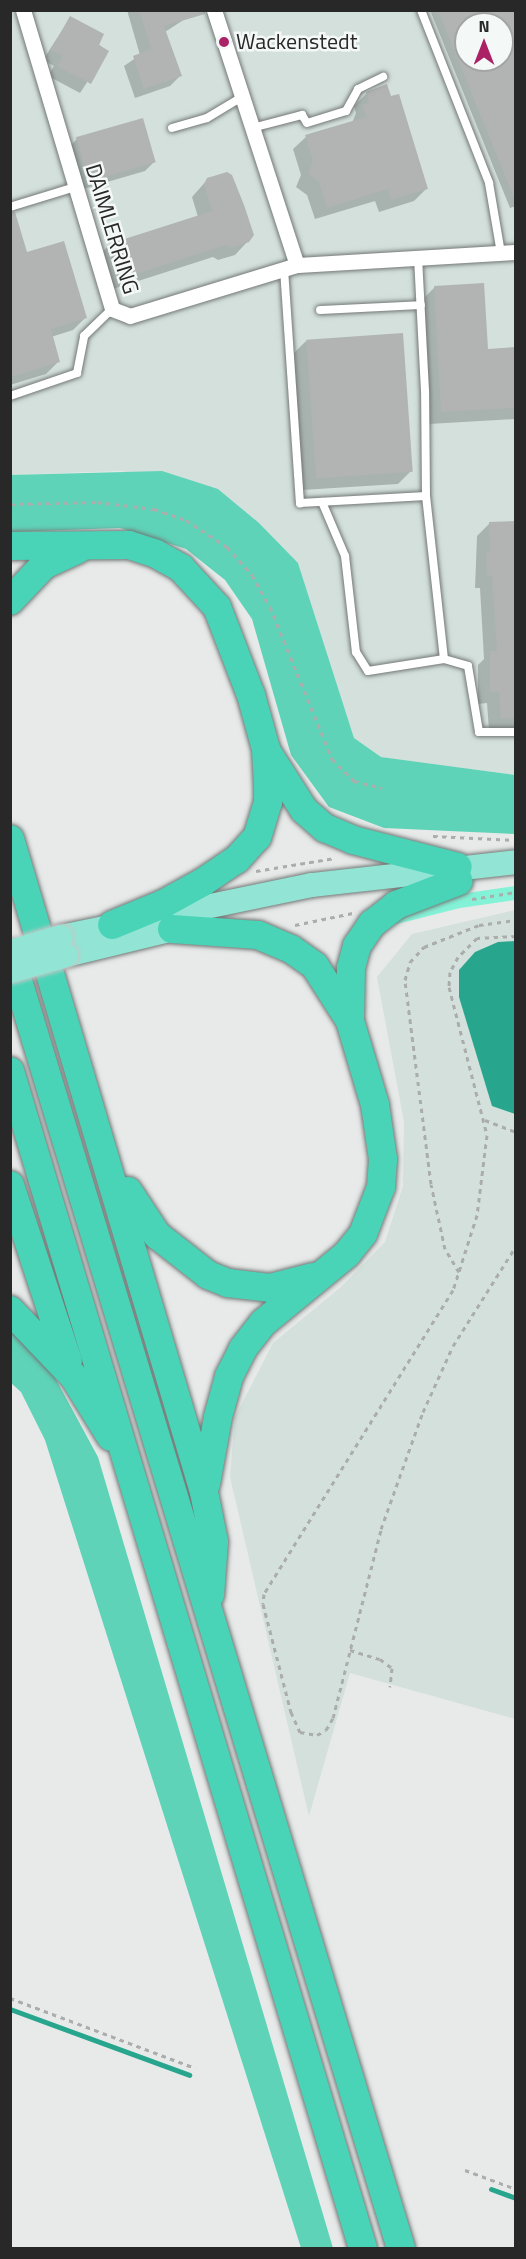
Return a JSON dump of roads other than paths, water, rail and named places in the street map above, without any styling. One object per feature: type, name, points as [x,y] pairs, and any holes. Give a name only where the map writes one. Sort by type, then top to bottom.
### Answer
[{"type":"highway","points":[[10,601],[44,566],[93,543]]},
{"type":"highway","points":[[10,546],[93,543],[129,545],[156,554],[199,584],[217,607],[231,634],[266,748],[304,810],[325,828],[353,840],[458,874]]},
{"type":"highway","points":[[112,924],[163,904],[203,882],[237,859],[257,837],[268,802],[266,748]]},
{"type":"highway","points":[[10,839],[104,1148],[204,1492],[214,1542],[208,1612]]},
{"type":"highway","points":[[204,1492],[218,1417],[229,1377],[243,1348],[263,1323],[331,1268],[363,1234],[381,1187],[380,1132],[350,1021],[351,968],[357,946],[372,924],[396,905],[458,874]]},
{"type":"highway","points":[[172,929],[258,935],[291,948],[315,966],[350,1021]]},
{"type":"highway","points":[[10,953],[401,2248]]},
{"type":"highway","points":[[10,1071],[135,1478],[363,2248]]},
{"type":"highway","points":[[104,1148],[136,1207],[157,1235],[208,1275],[228,1283],[270,1288],[309,1279],[331,1268]]},
{"type":"highway","points":[[10,1185],[74,1377]]},
{"type":"highway","points":[[10,1310],[74,1377],[135,1478]]},
{"type":"main road","points":[[10,953],[172,929],[516,862]]},
{"type":"main road","points":[[10,971],[112,924],[312,885],[458,874],[516,876]]},
{"type":"street","name":"DAIMLERRING","points":[[23,10],[112,309],[130,316],[291,267],[508,253]]},
{"type":"street","points":[[214,10],[252,128],[291,267]]},
{"type":"lane","points":[[421,10],[489,183],[508,253]]},
{"type":"lane","points":[[252,128],[303,115],[306,123],[346,111],[357,89],[382,76]]},
{"type":"lane","points":[[172,128],[207,118],[242,97]]},
{"type":"lane","points":[[10,207],[75,187]]},
{"type":"lane","points":[[418,258],[426,496],[444,659]]},
{"type":"lane","points":[[291,267],[300,503],[426,496]]},
{"type":"lane","points":[[320,310],[421,305]]},
{"type":"lane","points":[[10,396],[77,373],[84,336],[112,309]]},
{"type":"lane","points":[[322,502],[345,556],[356,652],[368,670],[444,659],[468,666],[478,732],[516,732]]},
{"type":"waterway","points":[[10,2009],[189,2075]]},
{"type":"waterway","points":[[491,2189],[516,2198]]},
{"type":"place","name":"Wackenstedt","points":[[224,42]]}]
